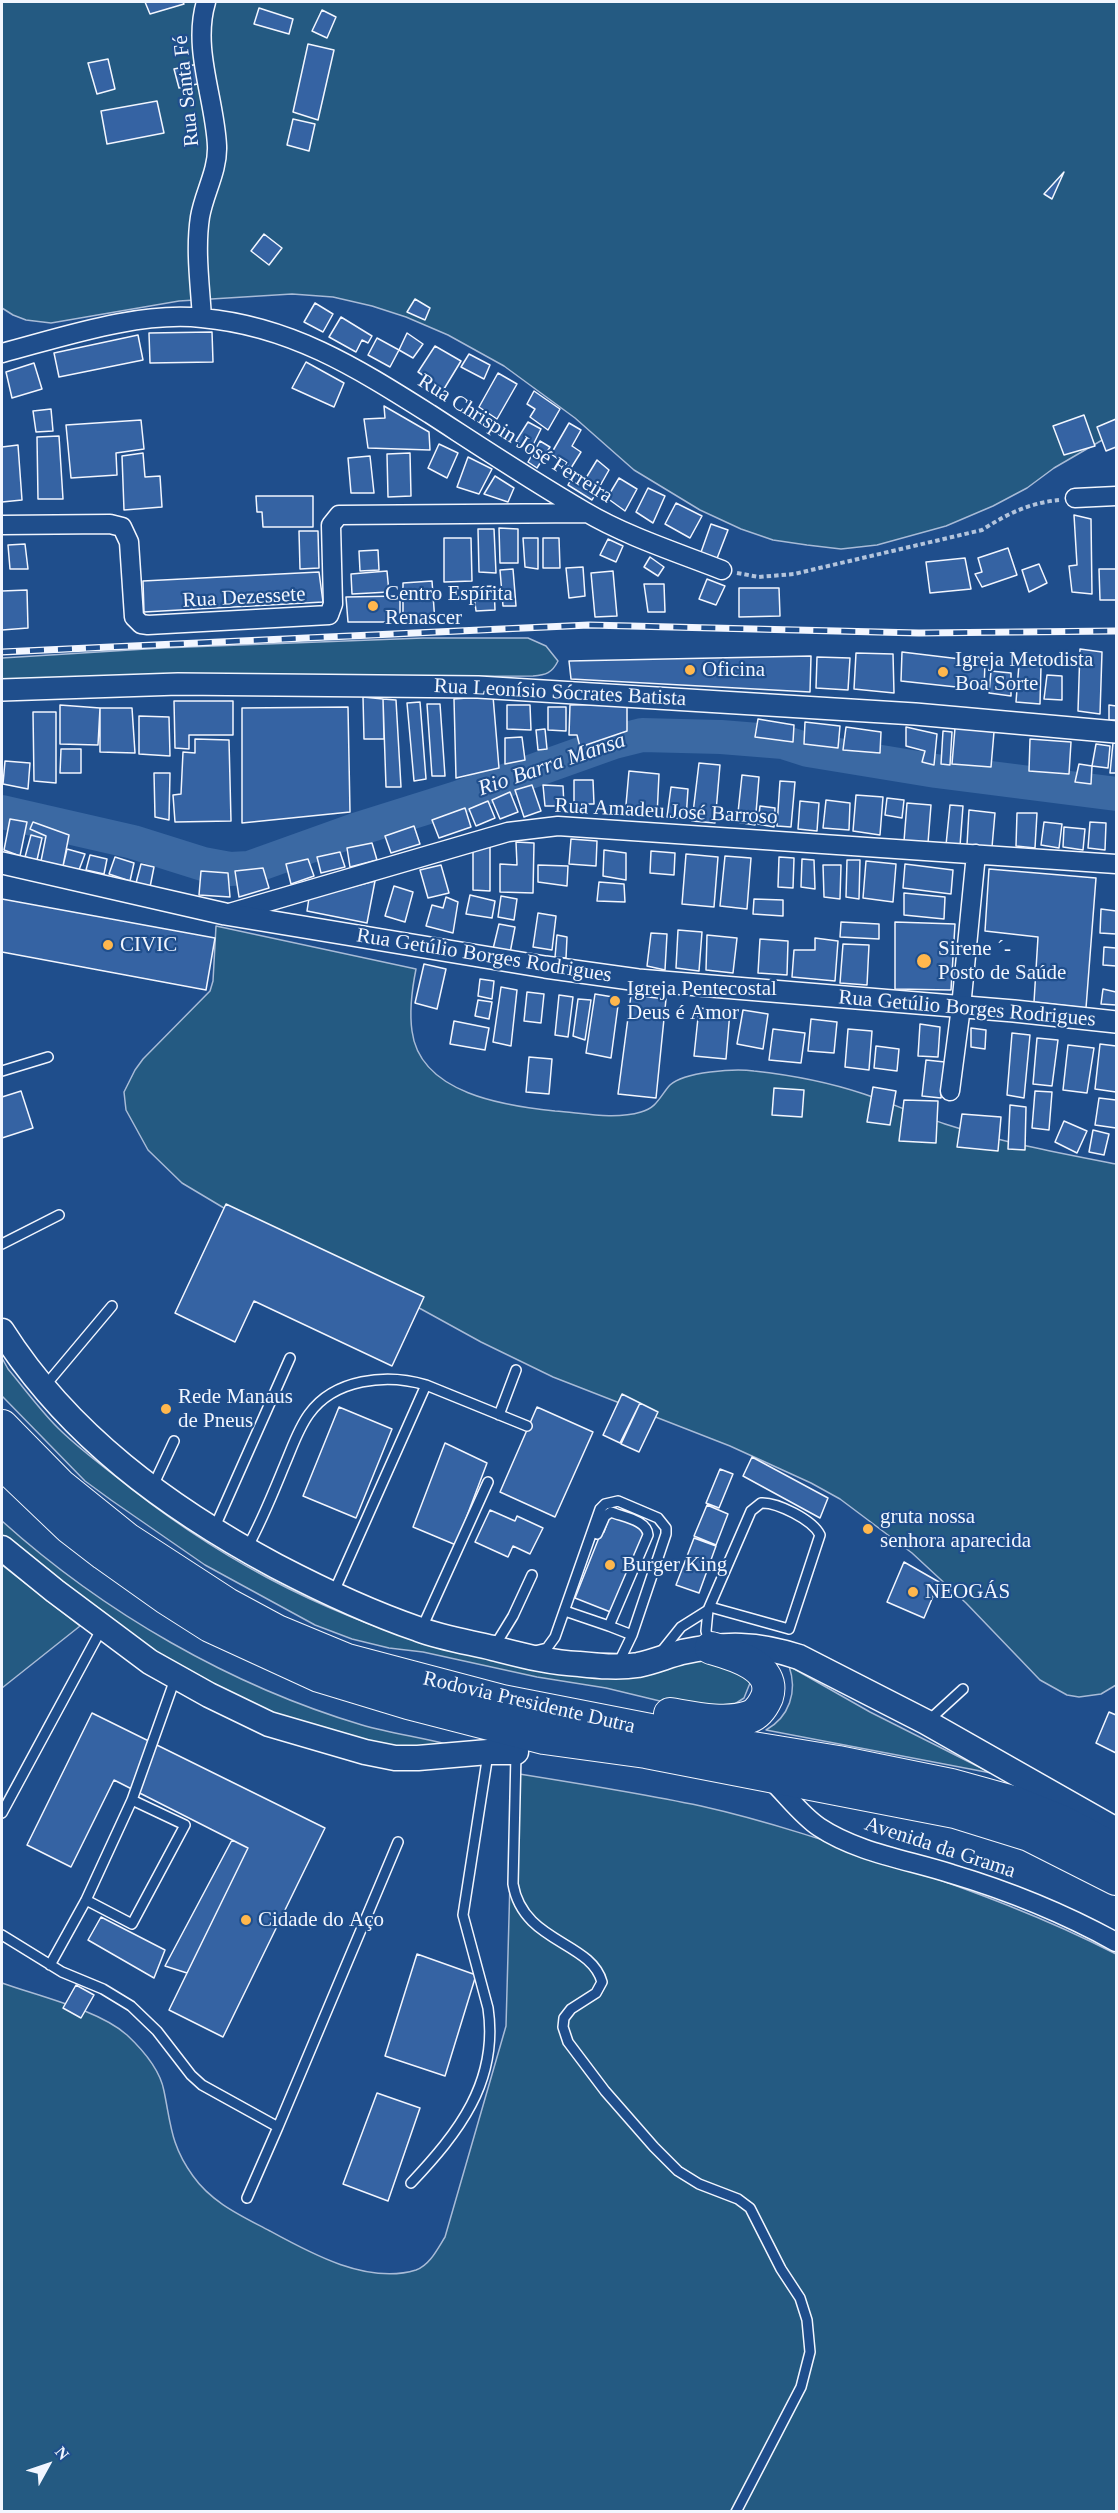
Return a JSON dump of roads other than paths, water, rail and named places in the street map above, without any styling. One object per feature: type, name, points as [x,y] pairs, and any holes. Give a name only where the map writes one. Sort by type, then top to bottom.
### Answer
[{"type":"highway","points":[[2,1416],[120,1515],[192,1565],[264,1610],[343,1644],[466,1679],[580,1700],[691,1718],[731,1720],[753,1715],[764,1706],[768,1693],[765,1677],[747,1660],[711,1648]]},
{"type":"highway","name":"Rodovia Presidente Dutra","points":[[2,1426],[60,1485],[136,1545],[247,1615],[277,1631],[347,1660],[502,1701],[686,1737],[838,1762],[951,1785],[1016,1803],[1116,1850]]},
{"type":"highway","name":"Rodovia Presidente Dutra","points":[[2,1463],[69,1527],[166,1598],[210,1626],[319,1676],[408,1703],[544,1738],[646,1752],[955,1812],[1029,1835],[1116,1879]]},
{"type":"highway","points":[[2,1482],[79,1551],[166,1598]]},
{"type":"highway","points":[[502,1752],[530,1750],[608,1761],[646,1752]]},
{"type":"main road","points":[[2,1330],[26,1369],[92,1440],[152,1488],[213,1532],[332,1595],[421,1630],[516,1654],[575,1664],[617,1667],[639,1665],[656,1659],[739,1644],[758,1646],[794,1643],[970,1749],[1116,1830]]},
{"type":"main road","points":[[2,1548],[102,1628],[150,1662],[269,1724],[365,1752],[395,1758],[502,1752]]},
{"type":"street","name":"Rua Santa Fé","points":[[202,318],[197,240],[200,214],[215,168],[217,147],[201,33],[206,2]]},
{"type":"street","name":"Rua Chrispin José Ferreira","points":[[2,353],[125,323],[202,318],[257,328],[297,340],[328,353],[373,378],[586,513],[651,543],[722,570]]},
{"type":"street","points":[[530,513],[539,483]]},
{"type":"street","points":[[1075,498],[1116,496]]},
{"type":"street","name":"Rua Dezessete","points":[[2,525],[117,524],[122,527],[129,542],[134,617],[141,624],[148,625],[329,615],[333,604],[331,525],[339,515],[586,513]]},
{"type":"street","name":"Rua Leonísio Sócrates Batista","points":[[2,690],[178,684],[478,687],[915,714],[1116,732]]},
{"type":"street","name":"Rua Amadeu José Barroso","points":[[225,914],[508,832],[558,826],[1116,864]]},
{"type":"street","points":[[950,1091],[976,854]]},
{"type":"street","name":"Rua Getúlio Borges Rodrigues","points":[[2,863],[225,914],[638,980],[1116,1022]]},
{"type":"street","name":"Avenida da Grama","points":[[766,1774],[818,1826],[836,1836],[859,1846],[994,1888],[1064,1917],[1116,1942]]},
{"type":"lane","points":[[2,1071],[48,1057]]},
{"type":"lane","points":[[2,1244],[59,1215]]},
{"type":"lane","points":[[43,1388],[112,1306]]},
{"type":"lane","points":[[213,1532],[290,1358]]},
{"type":"lane","points":[[499,1415],[516,1370]]},
{"type":"lane","points":[[246,1551],[301,1427],[320,1402],[340,1389],[373,1380],[399,1380],[426,1385],[526,1426]]},
{"type":"lane","points":[[332,1595],[426,1385]]},
{"type":"lane","points":[[152,1488],[174,1441]]},
{"type":"lane","points":[[421,1630],[488,1482]]},
{"type":"lane","points":[[516,1654],[547,1648],[555,1637],[600,1509],[605,1504],[618,1501],[658,1518],[663,1523],[666,1534],[632,1635],[617,1667]]},
{"type":"lane","points":[[709,1609],[794,1643],[820,1535],[815,1526],[806,1519],[770,1503],[761,1503],[751,1511],[709,1609],[706,1631],[711,1648]]},
{"type":"lane","points":[[578,1569],[590,1551],[605,1516],[609,1512],[646,1527],[648,1535],[609,1626]]},
{"type":"lane","points":[[493,1648],[513,1616],[532,1575]]},
{"type":"lane","points":[[656,1659],[681,1627],[709,1609]]},
{"type":"lane","points":[[565,1611],[632,1635]]},
{"type":"lane","points":[[2,1813],[102,1628]]},
{"type":"lane","points":[[50,1965],[86,1900],[132,1800],[176,1677]]},
{"type":"lane","points":[[926,1722],[963,1689]]},
{"type":"lane","points":[[411,2183],[439,2153],[469,2112],[489,2047],[488,2008],[463,1915],[502,1752]]},
{"type":"lane","points":[[502,1752],[516,1900],[524,1914],[536,1926],[592,1964],[600,1974],[602,1982],[596,1993],[571,2009],[564,2018],[563,2027],[568,2042],[605,2091],[678,2171],[699,2184],[738,2199],[750,2208],[781,2269],[800,2298],[807,2320],[810,2352],[801,2387],[735,2511]]},
{"type":"lane","points":[[86,1900],[132,1924],[185,1825],[132,1800]]},
{"type":"lane","points":[[247,2198],[398,1842]]},
{"type":"lane","points":[[2,1935],[50,1965],[103,1989],[131,2006],[157,2031],[191,2075],[202,2085],[278,2127]]},
{"type":"waterway","name":"Rio Barra Mansa","points":[[2,812],[133,842],[203,864],[230,869],[249,868],[614,742],[642,735],[721,737],[783,742],[808,750],[936,771],[1116,794]]},
{"type":"railway","points":[[2,652],[589,625],[919,633],[1116,631]]},
{"type":"place","name":"Centro Espírita Renascer","points":[[373,606]]},
{"type":"place","name":"Oficina","points":[[690,670]]},
{"type":"place","name":"Igreja Metodista Boa Sorte","points":[[943,672]]},
{"type":"place","name":"CIVIC","points":[[108,945]]},
{"type":"place","name":"Sirene ´- Posto de Saúde","points":[[924,961]]},
{"type":"place","name":"Igreja Pentecostal Deus é Amor","points":[[615,1001]]},
{"type":"place","name":"Rede Manaus de Pneus","points":[[166,1409]]},
{"type":"place","name":"gruta nossa senhora aparecida","points":[[868,1529]]},
{"type":"place","name":"Burger King","points":[[610,1565]]},
{"type":"place","name":"NEOGÁS","points":[[913,1592]]},
{"type":"place","name":"Cidade do Aço","points":[[246,1920]]}]
